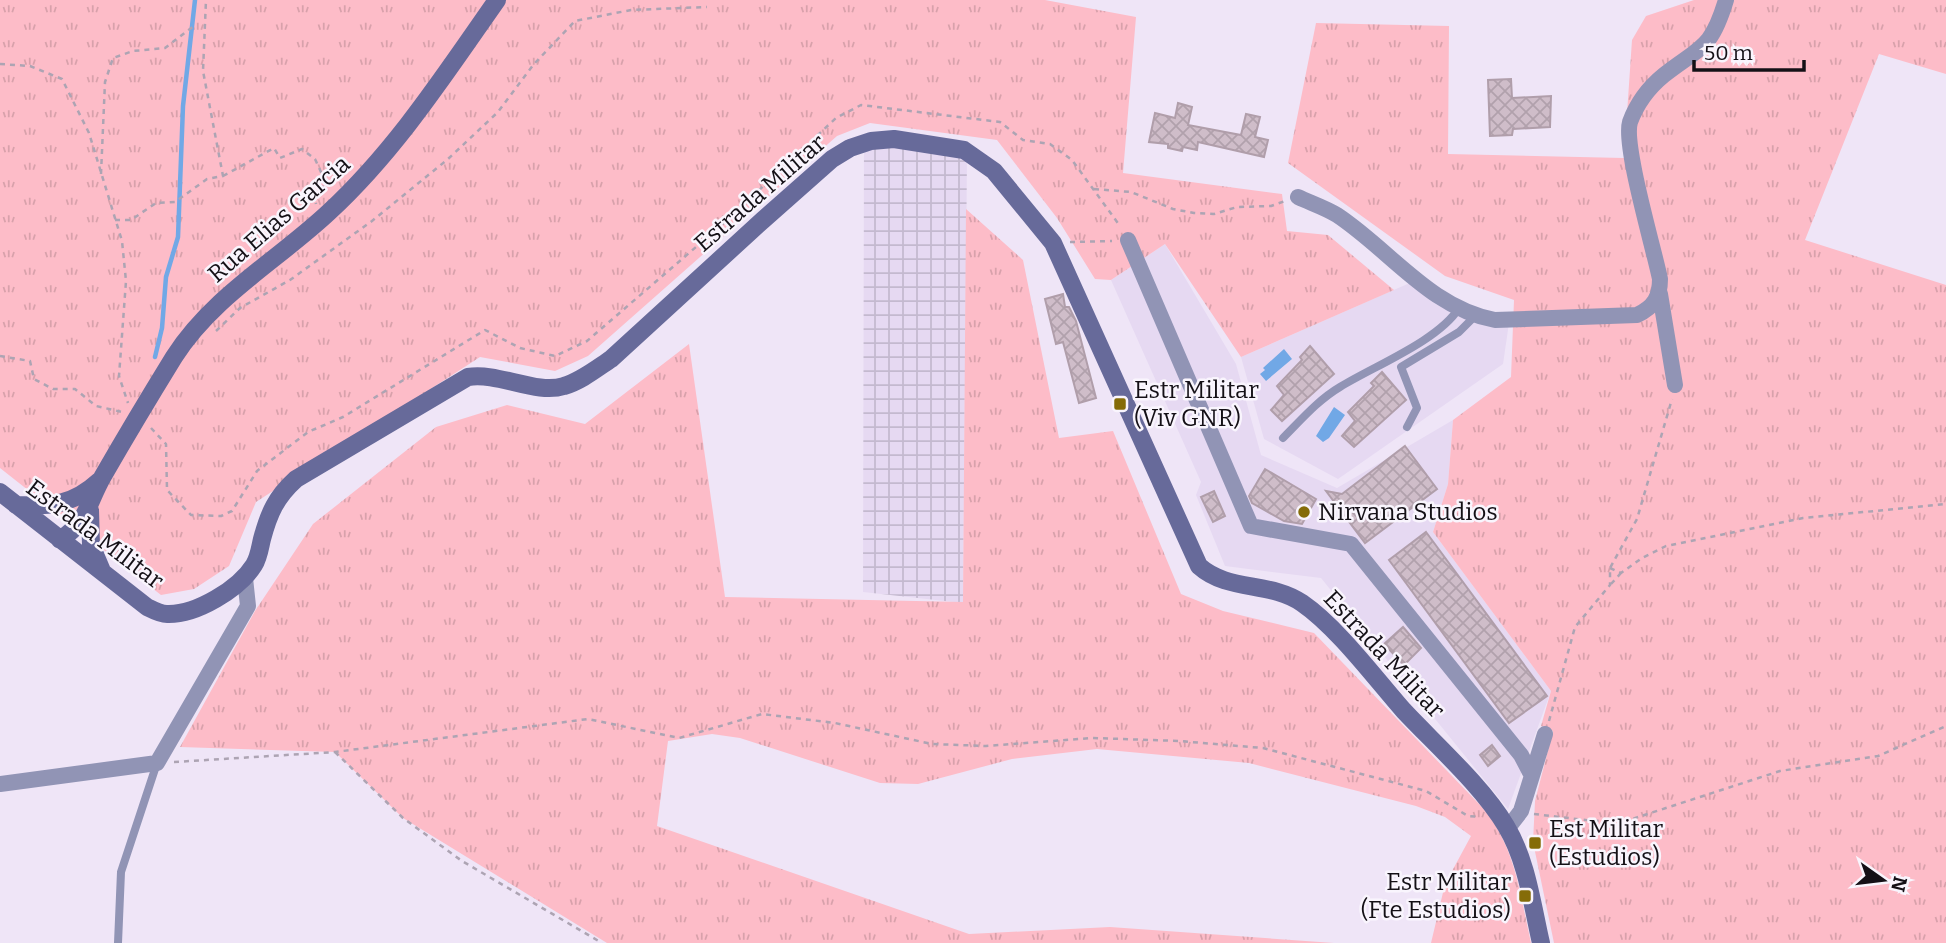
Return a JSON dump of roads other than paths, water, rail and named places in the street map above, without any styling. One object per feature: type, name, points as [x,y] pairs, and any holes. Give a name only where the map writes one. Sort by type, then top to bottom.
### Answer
[{"type":"street","name":"Rua Elias Garcia","points":[[60,540],[76,529],[101,478],[192,333],[207,314],[317,223],[393,146],[497,0]]},
{"type":"street","points":[[1675,385],[1656,261],[1634,168],[1629,124],[1647,88],[1699,52],[1718,27],[1726,0]]},
{"type":"street","name":"Estrada Militar","points":[[0,492],[147,607],[164,615],[179,613],[213,599],[244,578],[256,562],[269,513],[280,493],[296,479],[468,377],[482,374],[561,387],[586,376],[611,359],[832,159],[850,148],[870,141],[894,139],[964,150],[994,171],[1053,243],[1199,566],[1211,577],[1227,583],[1275,591],[1314,612],[1496,812],[1508,828],[1524,869],[1541,943]]},
{"type":"street","points":[[1298,197],[1337,215],[1439,297],[1475,316],[1495,320],[1637,315],[1649,309],[1660,294]]},
{"type":"street","points":[[1128,240],[1251,526],[1351,544],[1521,755],[1531,774]]},
{"type":"street","name":"Rua Elias Garcia","points":[[88,500],[91,545],[103,574]]},
{"type":"street","points":[[16,505],[62,505],[88,500]]},
{"type":"street","points":[[0,784],[157,763],[248,606],[244,578]]},
{"type":"street","points":[[1508,828],[1521,811],[1545,734]]},
{"type":"lane","points":[[1283,438],[1328,395],[1418,342],[1449,320],[1459,308]]},
{"type":"lane","points":[[1407,427],[1417,408],[1401,367],[1459,332],[1475,316]]},
{"type":"lane","points":[[118,943],[121,872],[157,763]]},
{"type":"water","points":[[1284,349],[1292,359],[1266,381],[1260,374],[1265,370],[1263,368]]},
{"type":"water","points":[[1334,407],[1345,415],[1329,438],[1323,442],[1316,436]]},
{"type":"waterway","points":[[155,357],[162,328],[166,277],[178,237],[183,106],[195,0]]},
{"type":"place","name":"Estr Militar (Viv GNR)","points":[[1120,404]]},
{"type":"place","name":"Nirvana Studios","points":[[1304,512]]},
{"type":"place","name":"Est Militar (Estudios)","points":[[1535,843]]},
{"type":"place","name":"Estr Militar (Fte Estudios)","points":[[1525,896]]}]
